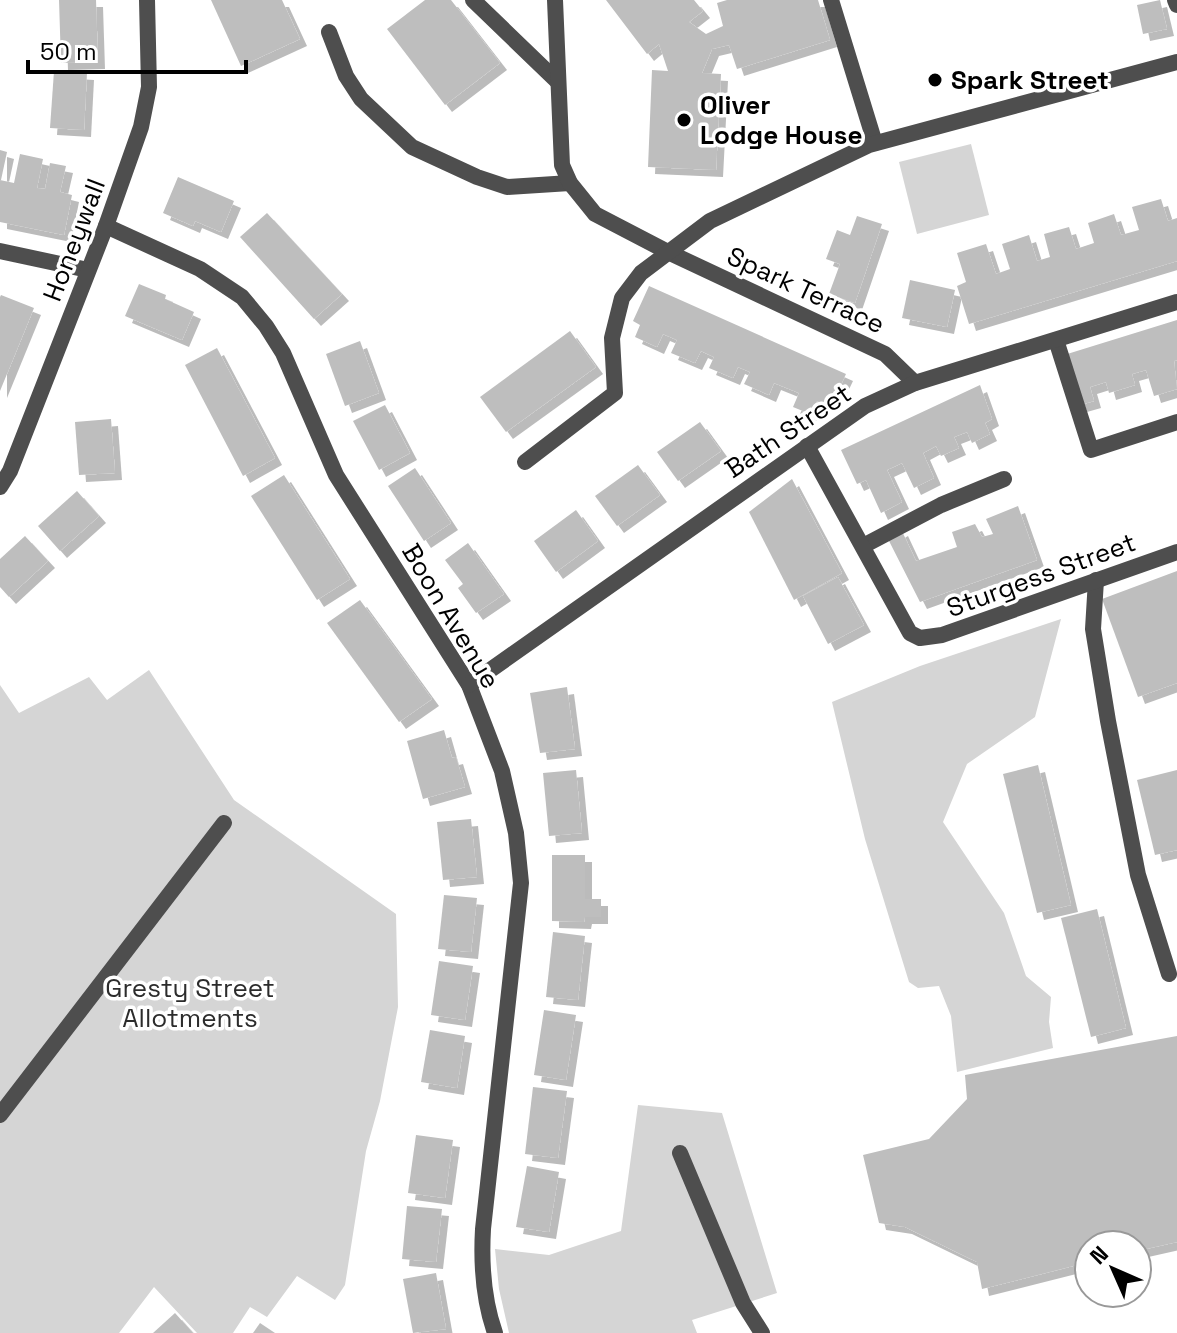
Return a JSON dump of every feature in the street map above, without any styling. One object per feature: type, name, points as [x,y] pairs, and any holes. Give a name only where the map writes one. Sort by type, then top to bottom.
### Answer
[{"type":"street","name":"Honeywall","points":[[0,487],[10,471],[106,226],[141,127],[149,87],[147,0]]},
{"type":"street","points":[[473,0],[558,82]]},
{"type":"street","points":[[329,32],[346,76],[361,99],[412,147],[477,177],[507,187],[570,183],[562,165],[555,0]]},
{"type":"street","points":[[831,0],[875,143]]},
{"type":"street","points":[[525,462],[615,393],[612,338],[622,298],[641,273],[710,221],[875,143],[1176,66]]},
{"type":"street","name":"Spark Terrace","points":[[570,183],[595,214],[670,253],[885,354],[915,383]]},
{"type":"street","name":"Boon Avenue","points":[[106,226],[200,269],[242,297],[266,326],[283,353],[336,475],[469,685],[502,771],[516,833],[521,883],[482,1241],[481,1264],[495,1333]]},
{"type":"street","points":[[0,251],[88,270]]},
{"type":"street","name":"Bath Street","points":[[469,685],[865,406],[915,383],[1177,302]]},
{"type":"street","points":[[1056,340],[1091,450],[1177,422]]},
{"type":"street","points":[[807,446],[863,546],[941,505],[1004,479]]},
{"type":"street","name":"Sturgess Street","points":[[863,546],[910,633],[920,638],[942,635],[1177,552]]},
{"type":"street","points":[[1096,580],[1093,629],[1108,721],[1138,875],[1169,974]]},
{"type":"street","points":[[0,1115],[224,823]]},
{"type":"street","points":[[680,1153],[743,1303],[762,1333]]},
{"type":"green space","points":[[971,144],[989,215],[917,234],[899,162]]},
{"type":"green space","points":[[1061,619],[1035,717],[967,764],[943,822],[1004,913],[1026,976],[1051,997],[1049,1022],[1053,1048],[957,1072],[951,1016],[939,986],[918,988],[909,982],[865,839],[832,702],[920,666]]},
{"type":"green space","name":"Gresty Street Allotments","points":[[149,670],[234,800],[396,914],[398,1007],[380,1101],[366,1151],[345,1285],[335,1300],[297,1276],[267,1317],[250,1307],[233,1333],[197,1333],[154,1287],[119,1333],[0,1333],[0,685],[19,713],[89,677],[107,700]]},
{"type":"green space","points":[[638,1105],[722,1113],[777,1293],[692,1320],[697,1333],[509,1333],[499,1289],[495,1249],[549,1255],[621,1231]]},
{"type":"building","points":[[59,0],[96,0],[98,62],[61,63]]},
{"type":"building","points":[[211,0],[282,0],[300,39],[241,66]]},
{"type":"building","points":[[425,0],[451,0],[500,63],[445,105],[387,29]]},
{"type":"building","points":[[606,0],[694,0],[703,11],[689,22],[706,34],[723,26],[717,3],[727,0],[818,0],[830,40],[737,69],[729,45],[712,49],[702,73],[721,74],[716,170],[648,167],[652,70],[668,71],[659,44],[647,54]]},
{"type":"building","points":[[1160,0],[1167,29],[1143,34],[1137,5]]},
{"type":"building","points":[[54,71],[87,73],[84,130],[50,128]]},
{"type":"building","points":[[0,150],[7,152],[1,180],[0,180]]},
{"type":"building","points":[[20,154],[43,159],[37,188],[45,189],[50,163],[66,166],[60,192],[72,195],[64,235],[0,222],[0,180],[14,183]]},
{"type":"building","points":[[178,177],[234,201],[221,232],[195,221],[193,226],[163,213]]},
{"type":"building","points":[[1161,199],[1168,221],[1177,218],[1177,261],[969,324],[957,286],[966,282],[957,253],[986,244],[996,274],[1010,269],[1002,244],[1029,235],[1037,261],[1050,257],[1044,234],[1069,227],[1076,249],[1094,243],[1088,223],[1114,214],[1121,235],[1139,230],[1132,207]]},
{"type":"building","points":[[267,213],[342,294],[314,319],[240,237]]},
{"type":"building","points":[[857,216],[882,224],[855,303],[829,294],[840,264],[826,259],[837,230],[850,235]]},
{"type":"building","points":[[910,280],[955,290],[947,327],[902,318]]},
{"type":"building","points":[[139,284],[166,295],[165,299],[194,312],[182,340],[125,316]]},
{"type":"building","points":[[649,286],[846,374],[836,395],[824,404],[817,401],[810,414],[793,407],[799,393],[774,383],[769,395],[744,384],[750,372],[738,367],[733,378],[709,368],[714,357],[701,351],[695,363],[671,353],[677,340],[663,334],[657,347],[635,337],[640,325],[633,321]]},
{"type":"building","points":[[0,297],[34,308],[0,391]]},
{"type":"building","points":[[1177,320],[1177,360],[1174,361],[1177,389],[1154,396],[1146,370],[1132,374],[1135,385],[1109,393],[1106,382],[1090,387],[1094,401],[1080,405],[1064,355]]},
{"type":"building","points":[[570,331],[596,367],[506,432],[480,397]]},
{"type":"building","points":[[360,341],[379,393],[345,406],[326,354]]},
{"type":"building","points":[[217,348],[275,458],[243,476],[185,365]]},
{"type":"building","points":[[980,385],[992,419],[985,423],[990,434],[972,443],[967,432],[954,437],[959,448],[941,456],[936,446],[923,453],[934,478],[914,488],[902,463],[887,470],[902,502],[881,513],[866,480],[857,484],[841,450]]},
{"type":"building","points":[[385,405],[410,453],[379,470],[353,421]]},
{"type":"building","points":[[111,419],[115,473],[79,475],[75,422]]},
{"type":"building","points":[[700,422],[721,451],[678,481],[657,452]]},
{"type":"building","points":[[638,465],[660,495],[617,526],[595,496]]},
{"type":"building","points":[[415,468],[451,523],[424,541],[388,486]]},
{"type":"building","points":[[284,475],[350,579],[317,600],[251,496]]},
{"type":"building","points":[[792,479],[842,573],[794,600],[749,512]]},
{"type":"building","points":[[77,491],[99,516],[60,551],[38,526]]},
{"type":"building","points":[[1018,506],[1037,560],[920,602],[887,537],[901,529],[916,561],[957,547],[952,532],[975,524],[982,537],[993,534],[986,519]]},
{"type":"building","points":[[576,510],[598,541],[556,572],[534,541]]},
{"type":"building","points":[[25,536],[48,561],[9,597],[0,587],[0,559]]},
{"type":"building","points":[[468,543],[504,594],[476,613],[458,588],[463,584],[445,560]]},
{"type":"building","points":[[1177,571],[1177,683],[1138,697],[1102,599]]},
{"type":"building","points":[[838,577],[864,625],[828,644],[803,596]]},
{"type":"building","points":[[360,600],[432,699],[399,722],[327,623]]},
{"type":"building","points":[[567,687],[575,749],[540,753],[530,693]]},
{"type":"building","points":[[444,730],[465,787],[423,799],[407,741]]},
{"type":"building","points":[[1038,765],[1071,905],[1037,913],[1003,774]]},
{"type":"building","points":[[576,770],[582,833],[549,836],[543,773]]},
{"type":"building","points":[[1177,770],[1177,850],[1155,855],[1137,780]]},
{"type":"building","points":[[471,819],[477,877],[443,880],[437,822]]},
{"type":"building","points":[[552,855],[585,855],[585,899],[601,899],[601,917],[585,917],[584,922],[552,921]]},
{"type":"building","points":[[444,895],[477,898],[471,952],[438,949]]},
{"type":"building","points":[[1097,909],[1126,1028],[1091,1037],[1061,918]]},
{"type":"building","points":[[553,932],[585,936],[578,1000],[546,997]]},
{"type":"building","points":[[439,961],[473,966],[465,1020],[431,1015]]},
{"type":"building","points":[[544,1010],[576,1015],[566,1080],[534,1075]]},
{"type":"building","points":[[430,1030],[465,1036],[457,1088],[421,1082]]},
{"type":"building","points":[[1177,1036],[1177,1242],[1153,1247],[1153,1229],[1073,1229],[1073,1266],[982,1289],[977,1262],[905,1227],[879,1223],[863,1155],[929,1139],[967,1099],[965,1075]]},
{"type":"building","points":[[533,1087],[567,1091],[558,1158],[525,1154]]},
{"type":"building","points":[[416,1135],[453,1140],[445,1198],[408,1193]]},
{"type":"building","points":[[527,1166],[559,1172],[549,1232],[516,1227]]},
{"type":"building","points":[[407,1206],[442,1209],[436,1262],[402,1259]]},
{"type":"building","points":[[436,1273],[446,1329],[413,1333],[403,1279]]},
{"type":"building","points":[[175,1313],[193,1333],[153,1333]]},
{"type":"building","points":[[260,1323],[275,1333],[253,1333]]},
{"type":"place","name":"Spark Street","points":[[935,80]]},
{"type":"place","name":"Oliver Lodge House","points":[[684,120]]}]
